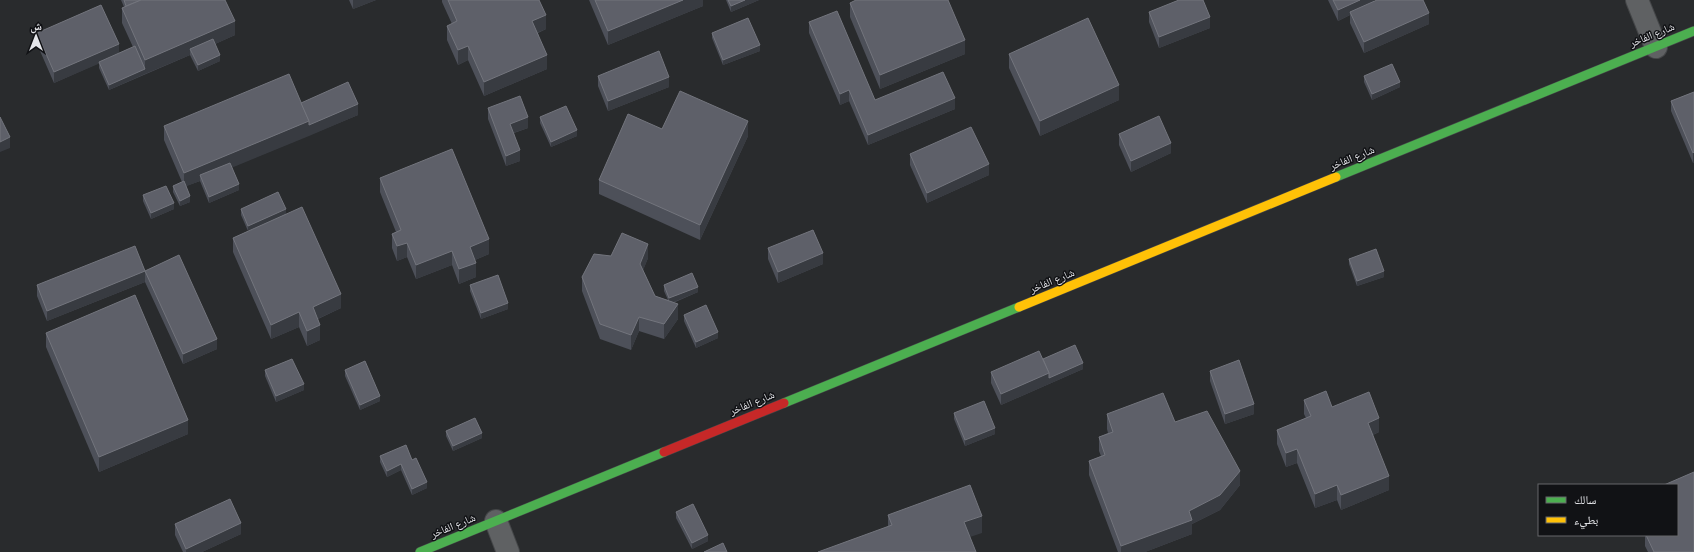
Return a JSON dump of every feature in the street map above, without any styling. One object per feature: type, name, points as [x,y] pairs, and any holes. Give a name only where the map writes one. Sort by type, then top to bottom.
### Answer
[{"type":"street","points":[[1637,0],[1656,47]]},
{"type":"street","name":"شارع الفاخر","points":[[420,552],[1694,31]]},
{"type":"street","points":[[496,521],[508,552]]},
{"type":"building","points":[[124,0],[141,0],[126,6]]},
{"type":"building","points":[[141,0],[225,0],[235,21],[145,60],[122,8]]},
{"type":"building","points":[[448,0],[539,0],[546,15],[532,21],[547,55],[484,82],[468,46],[458,50],[447,26],[457,21]]},
{"type":"building","points":[[595,0],[683,0],[608,31]]},
{"type":"building","points":[[728,0],[745,0],[731,6]]},
{"type":"building","points":[[856,0],[948,0],[965,40],[880,75],[850,3]]},
{"type":"building","points":[[1179,0],[1203,0],[1210,17],[1159,37],[1149,12]]},
{"type":"building","points":[[1333,0],[1360,0],[1338,10]]},
{"type":"building","points":[[1377,0],[1423,0],[1429,13],[1364,42],[1350,12]]},
{"type":"building","points":[[101,5],[119,44],[54,72],[37,33]]},
{"type":"building","points":[[837,11],[875,100],[943,72],[955,98],[868,135],[849,90],[840,94],[809,22]]},
{"type":"building","points":[[748,18],[760,45],[723,60],[712,33]]},
{"type":"building","points":[[1088,18],[1119,85],[1040,121],[1009,54]]},
{"type":"building","points":[[213,39],[220,55],[198,65],[190,49]]},
{"type":"building","points":[[135,46],[145,69],[109,85],[99,62]]},
{"type":"building","points":[[659,51],[669,77],[608,101],[598,76]]},
{"type":"building","points":[[1392,64],[1400,82],[1372,94],[1364,76]]},
{"type":"building","points":[[289,74],[309,121],[184,173],[164,126]]},
{"type":"building","points":[[348,82],[358,104],[309,125],[309,121],[301,103]]},
{"type":"building","points":[[680,91],[748,121],[700,225],[599,180],[628,114],[662,129]]},
{"type":"building","points":[[1694,92],[1694,152],[1693,153],[1671,101]]},
{"type":"building","points":[[520,96],[528,117],[510,124],[520,150],[506,156],[488,108]]},
{"type":"building","points":[[566,106],[577,130],[551,142],[540,117]]},
{"type":"building","points":[[1159,116],[1171,143],[1131,161],[1119,134]]},
{"type":"building","points":[[0,117],[10,137],[0,142]]},
{"type":"building","points":[[971,127],[989,164],[927,193],[910,154]]},
{"type":"building","points":[[452,149],[489,239],[470,247],[476,263],[459,269],[452,251],[416,265],[407,243],[397,246],[392,234],[401,230],[380,178]]},
{"type":"building","points":[[230,163],[239,184],[209,197],[200,175]]},
{"type":"building","points":[[184,181],[190,196],[180,201],[173,186]]},
{"type":"building","points":[[166,186],[174,203],[151,213],[143,195]]},
{"type":"building","points":[[278,192],[286,209],[248,226],[241,209]]},
{"type":"building","points":[[302,207],[341,294],[313,307],[320,325],[307,331],[299,312],[271,325],[233,238]]},
{"type":"building","points":[[813,230],[823,253],[778,272],[768,248]]},
{"type":"building","points":[[622,233],[648,244],[640,264],[655,296],[678,304],[664,324],[639,317],[631,335],[600,324],[582,277],[594,254],[611,256]]},
{"type":"building","points":[[135,246],[145,271],[47,311],[37,285]]},
{"type":"building","points":[[1376,249],[1384,271],[1357,281],[1349,259]]},
{"type":"building","points":[[179,255],[217,339],[183,354],[145,271]]},
{"type":"building","points":[[692,273],[698,287],[669,298],[664,285]]},
{"type":"building","points":[[498,275],[508,303],[481,313],[470,285]]},
{"type":"building","points":[[135,295],[188,420],[99,457],[46,333]]},
{"type":"building","points":[[706,305],[718,332],[696,342],[684,315]]},
{"type":"building","points":[[1075,345],[1083,363],[1049,378],[1049,373],[1043,359]]},
{"type":"building","points":[[1039,351],[1049,373],[1001,394],[991,372]]},
{"type":"building","points":[[292,359],[304,384],[276,396],[265,370]]},
{"type":"building","points":[[1239,360],[1254,404],[1225,414],[1210,371]]},
{"type":"building","points":[[365,361],[380,396],[360,405],[345,370]]},
{"type":"building","points":[[1326,391],[1332,407],[1369,392],[1379,418],[1368,423],[1389,476],[1341,495],[1337,485],[1315,494],[1297,449],[1286,453],[1277,430],[1311,416],[1304,400]]},
{"type":"building","points":[[1163,393],[1175,422],[1207,411],[1240,471],[1220,495],[1189,511],[1192,520],[1121,546],[1089,461],[1105,455],[1099,437],[1113,432],[1107,414]]},
{"type":"building","points":[[984,401],[995,428],[965,440],[954,413]]},
{"type":"building","points":[[475,418],[482,433],[453,446],[446,431]]},
{"type":"building","points":[[406,445],[412,460],[416,458],[427,482],[412,489],[401,464],[387,471],[380,456]]},
{"type":"building","points":[[1694,472],[1694,552],[1654,552],[1646,536],[1678,536],[1678,484],[1666,484]]},
{"type":"building","points":[[970,485],[982,516],[964,522],[976,552],[818,552],[892,525],[888,515]]},
{"type":"building","points":[[230,499],[241,523],[186,549],[175,524]]},
{"type":"building","points":[[693,504],[708,535],[692,543],[676,512]]},
{"type":"building","points":[[723,543],[727,552],[704,552]]},
{"type":"traffic: fast","points":[[1336,177],[1694,31]]},
{"type":"traffic: fast","points":[[784,403],[1019,307]]},
{"type":"traffic: fast","points":[[420,552],[664,452]]},
{"type":"traffic: slow","points":[[1019,307],[1336,177]]},
{"type":"traffic: jam","points":[[664,452],[784,403]]}]
